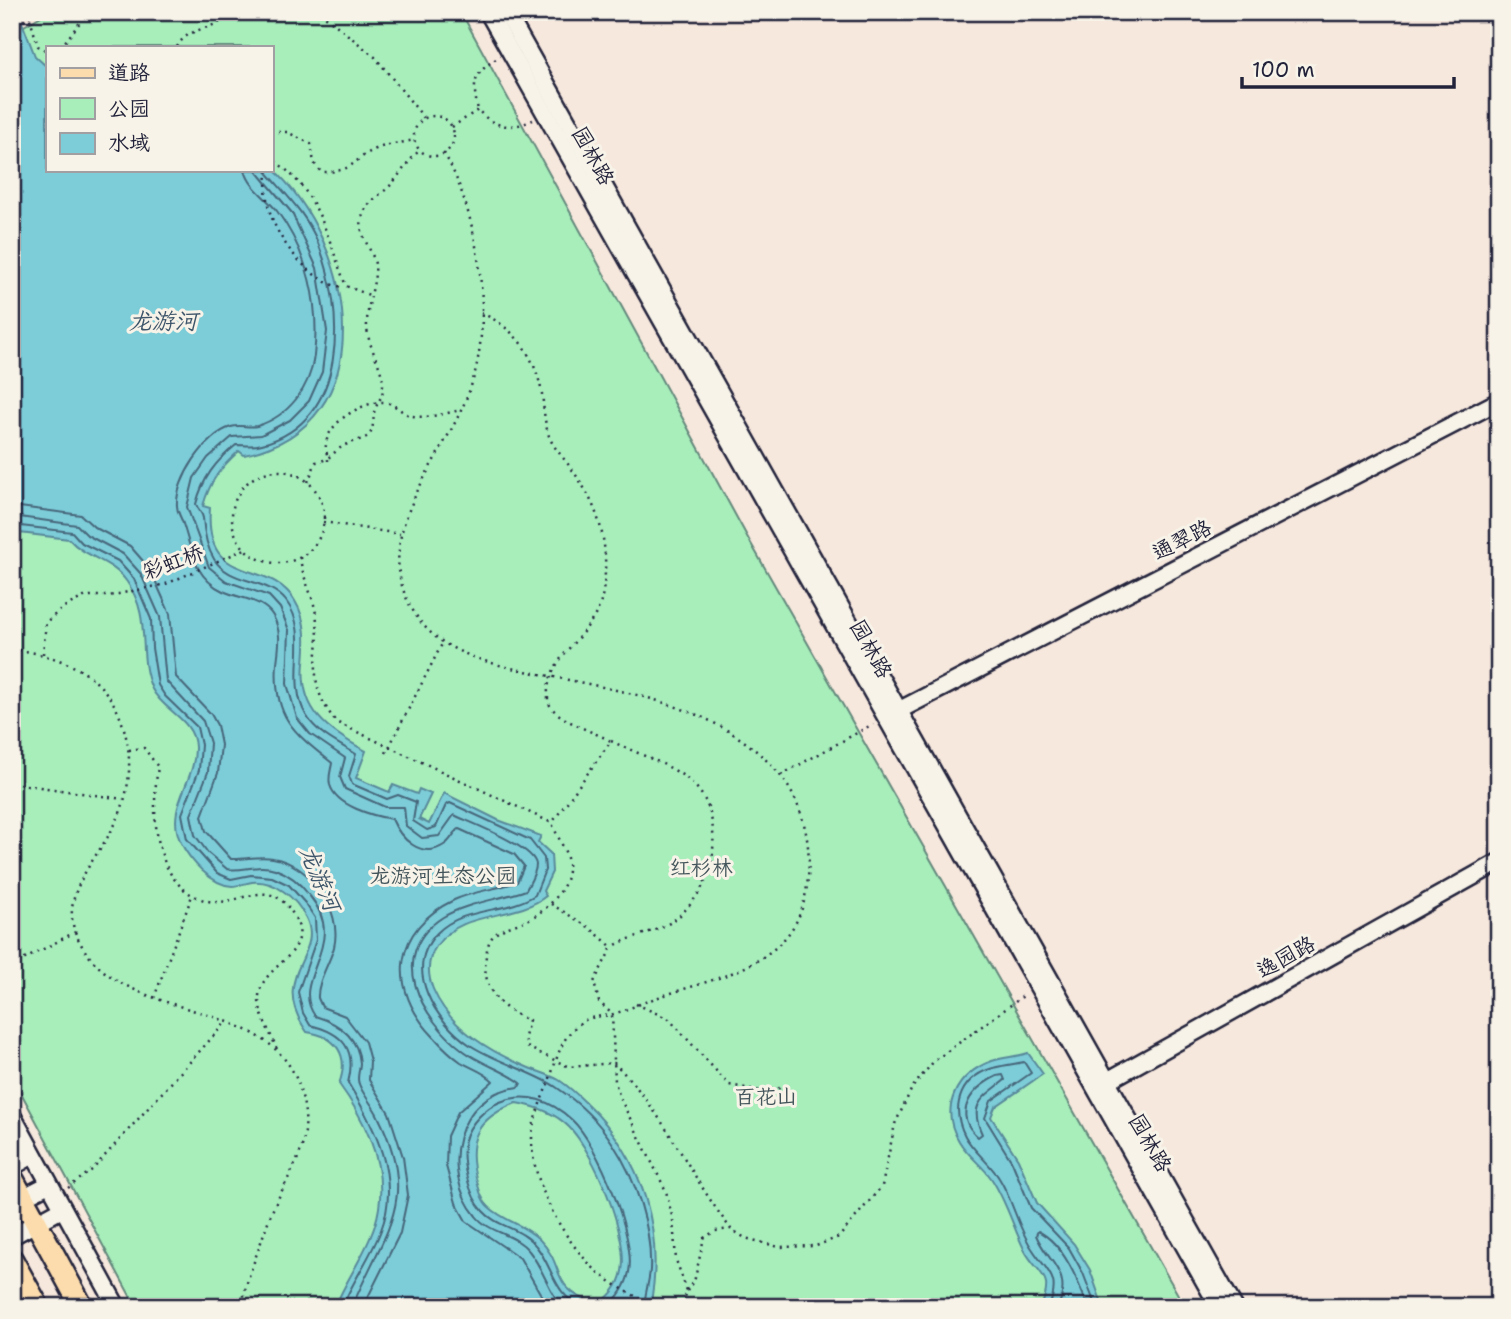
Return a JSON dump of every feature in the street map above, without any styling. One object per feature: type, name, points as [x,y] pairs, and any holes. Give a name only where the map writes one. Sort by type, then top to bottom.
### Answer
[{"type":"main road","points":[[12,1178],[18,1200],[36,1223],[82,1307]]},
{"type":"main road","points":[[12,1260],[38,1307]]},
{"type":"street","name":"园林路","points":[[488,12],[1101,1085],[1234,1307]]},
{"type":"street","name":"园林路","points":[[506,12],[1037,985],[1101,1085],[1219,1307]]},
{"type":"street","name":"通翠路","points":[[891,714],[1499,401]]},
{"type":"street","name":"逸园路","points":[[1101,1085],[1499,862]]},
{"type":"street","points":[[12,1115],[17,1136],[33,1155],[117,1307]]},
{"type":"street","points":[[12,1167],[33,1155]]},
{"type":"street","points":[[18,1200],[56,1197]]},
{"type":"street","points":[[12,1236],[36,1223],[56,1197]]},
{"type":"path","points":[[28,12],[38,46],[46,50]]},
{"type":"path","points":[[12,29],[35,12]]},
{"type":"path","points":[[62,46],[88,12]]},
{"type":"path","points":[[178,46],[188,32],[216,24],[230,12]]},
{"type":"path","points":[[320,12],[375,57],[425,118]]},
{"type":"path","points":[[510,50],[479,70],[474,94],[478,110],[486,119],[509,128],[545,114]]},
{"type":"path","points":[[452,127],[478,110]]},
{"type":"path","points":[[437,116],[452,127],[454,139],[444,153],[432,156],[420,150],[414,139],[416,127],[425,118],[437,116]]},
{"type":"path","points":[[273,136],[286,132],[311,144],[314,163],[321,172],[337,172],[356,164],[374,149],[414,139]]},
{"type":"path","points":[[308,482],[317,462],[328,461],[342,447],[368,439],[372,433],[374,411],[383,390],[381,372],[371,351],[367,328],[369,295],[375,265],[363,238],[361,223],[365,210],[420,150]]},
{"type":"path","points":[[444,153],[457,176],[476,235],[481,313],[472,384],[461,410],[408,506],[401,534],[402,585],[409,604],[421,623],[442,644],[506,667],[630,694],[704,718],[736,736],[781,775],[797,797],[807,843],[805,900],[794,925],[768,954],[747,969],[612,1014],[588,1018],[578,1024],[561,1044],[533,1127],[537,1172],[546,1200],[585,1259],[602,1275],[656,1306]]},
{"type":"path","points":[[273,160],[302,186],[322,214],[346,286]]},
{"type":"path","points":[[268,172],[267,190],[281,238],[296,258],[323,280],[369,295]]},
{"type":"path","points":[[481,313],[504,324],[523,344],[539,378],[549,437],[583,484],[603,526],[605,555],[602,599],[551,676],[548,701],[552,711],[689,779],[701,791],[714,818],[712,869],[687,906],[659,929],[628,937],[612,947],[594,982],[599,1002],[612,1014],[614,1063],[620,1098],[666,1191],[673,1220],[676,1260],[687,1292]]},
{"type":"path","points":[[328,461],[328,437],[342,419],[380,402],[390,403],[411,416],[426,417],[461,410]]},
{"type":"path","points":[[280,471],[295,474],[308,482],[317,494],[323,522],[320,536],[300,557],[271,562],[257,558],[245,549],[236,537],[232,521],[233,506],[239,491],[250,480],[264,473],[280,471]]},
{"type":"path","points":[[323,522],[401,534]]},
{"type":"path","name":"彩虹桥","points":[[43,653],[46,621],[64,607],[86,596],[109,596],[166,584],[245,549]]},
{"type":"path","points":[[300,557],[302,573],[312,594],[317,617],[319,638],[313,677],[322,701],[336,722],[552,823],[567,856],[569,871],[551,904],[540,914],[497,932],[490,940],[484,965],[491,993],[511,1014],[529,1020],[525,1037],[527,1047],[569,1067],[614,1063],[633,1081],[664,1124],[704,1194],[731,1229],[745,1238],[779,1247],[816,1246],[839,1237],[882,1186],[895,1124],[912,1087],[934,1061],[987,1026],[1037,985]]},
{"type":"path","points":[[386,754],[442,644]]},
{"type":"path","points":[[12,649],[43,653],[70,662],[90,677],[111,700],[124,726],[130,750],[124,799],[118,818],[77,890],[74,909],[75,932],[90,957],[110,977],[153,999],[243,1027],[279,1052],[290,1063],[298,1082],[305,1136],[300,1159],[275,1203],[251,1271],[243,1307]]},
{"type":"path","points":[[781,775],[891,714]]},
{"type":"path","points":[[552,823],[611,741]]},
{"type":"path","points":[[130,750],[144,748],[158,767],[154,789],[156,841],[168,869],[192,893],[207,901],[225,901],[258,892],[279,898],[294,916],[300,932],[298,945],[267,978],[258,994],[260,1011],[279,1052]]},
{"type":"path","points":[[12,783],[124,799]]},
{"type":"path","points":[[153,999],[192,893]]},
{"type":"path","points":[[551,904],[590,928],[612,947]]},
{"type":"path","points":[[12,966],[75,932]]},
{"type":"path","points":[[636,1004],[669,1018],[729,1085],[762,1091],[786,1087]]},
{"type":"path","points":[[56,1197],[92,1170],[227,1021]]},
{"type":"path","points":[[682,1307],[695,1278],[704,1238],[715,1231],[731,1229]]},
{"type":"green space","name":"龙游河生态公园","points":[[48,12],[461,12],[749,540],[1185,1307],[136,1307],[12,1076],[12,33]]},
{"type":"water","name":"龙游河","points":[[12,12],[18,12],[35,56],[46,66],[46,172],[273,172],[273,169],[300,200],[323,240],[338,284],[343,329],[338,371],[320,408],[290,437],[244,455],[239,451],[221,469],[212,482],[203,506],[210,508],[211,533],[217,550],[227,561],[283,587],[295,601],[305,631],[306,694],[311,706],[328,727],[366,751],[356,778],[389,792],[393,785],[417,794],[419,789],[431,794],[419,819],[429,824],[444,793],[498,820],[541,836],[538,842],[551,854],[552,872],[543,891],[546,896],[519,909],[474,920],[448,934],[431,956],[430,978],[440,1003],[473,1038],[500,1055],[562,1082],[584,1101],[623,1148],[645,1197],[651,1224],[654,1279],[650,1307],[335,1307],[375,1225],[379,1206],[379,1169],[360,1116],[339,1084],[343,1064],[338,1049],[326,1038],[307,1032],[296,1012],[294,981],[309,944],[310,931],[306,918],[291,897],[277,887],[261,882],[232,886],[216,881],[196,864],[181,843],[176,818],[194,760],[193,737],[184,722],[152,689],[145,663],[140,609],[127,582],[114,569],[83,551],[69,539],[12,532]],"holes":[[[516,1103],[538,1108],[563,1122],[579,1139],[599,1174],[615,1217],[623,1256],[622,1271],[613,1291],[598,1305],[582,1298],[564,1284],[548,1249],[539,1239],[486,1204],[476,1178],[473,1164],[474,1141],[484,1123],[492,1115]]]},
{"type":"water","points":[[1028,1053],[1043,1074],[995,1107],[991,1117],[1018,1159],[1037,1203],[1074,1244],[1090,1270],[1103,1307],[1041,1307],[1046,1281],[1025,1251],[996,1186],[962,1146],[953,1129],[951,1105],[960,1083],[979,1067],[992,1061]]},
{"type":"park label","name":"红杉林","points":[[701,868]]},
{"type":"park label","name":"百花山","points":[[766,1097]]}]
